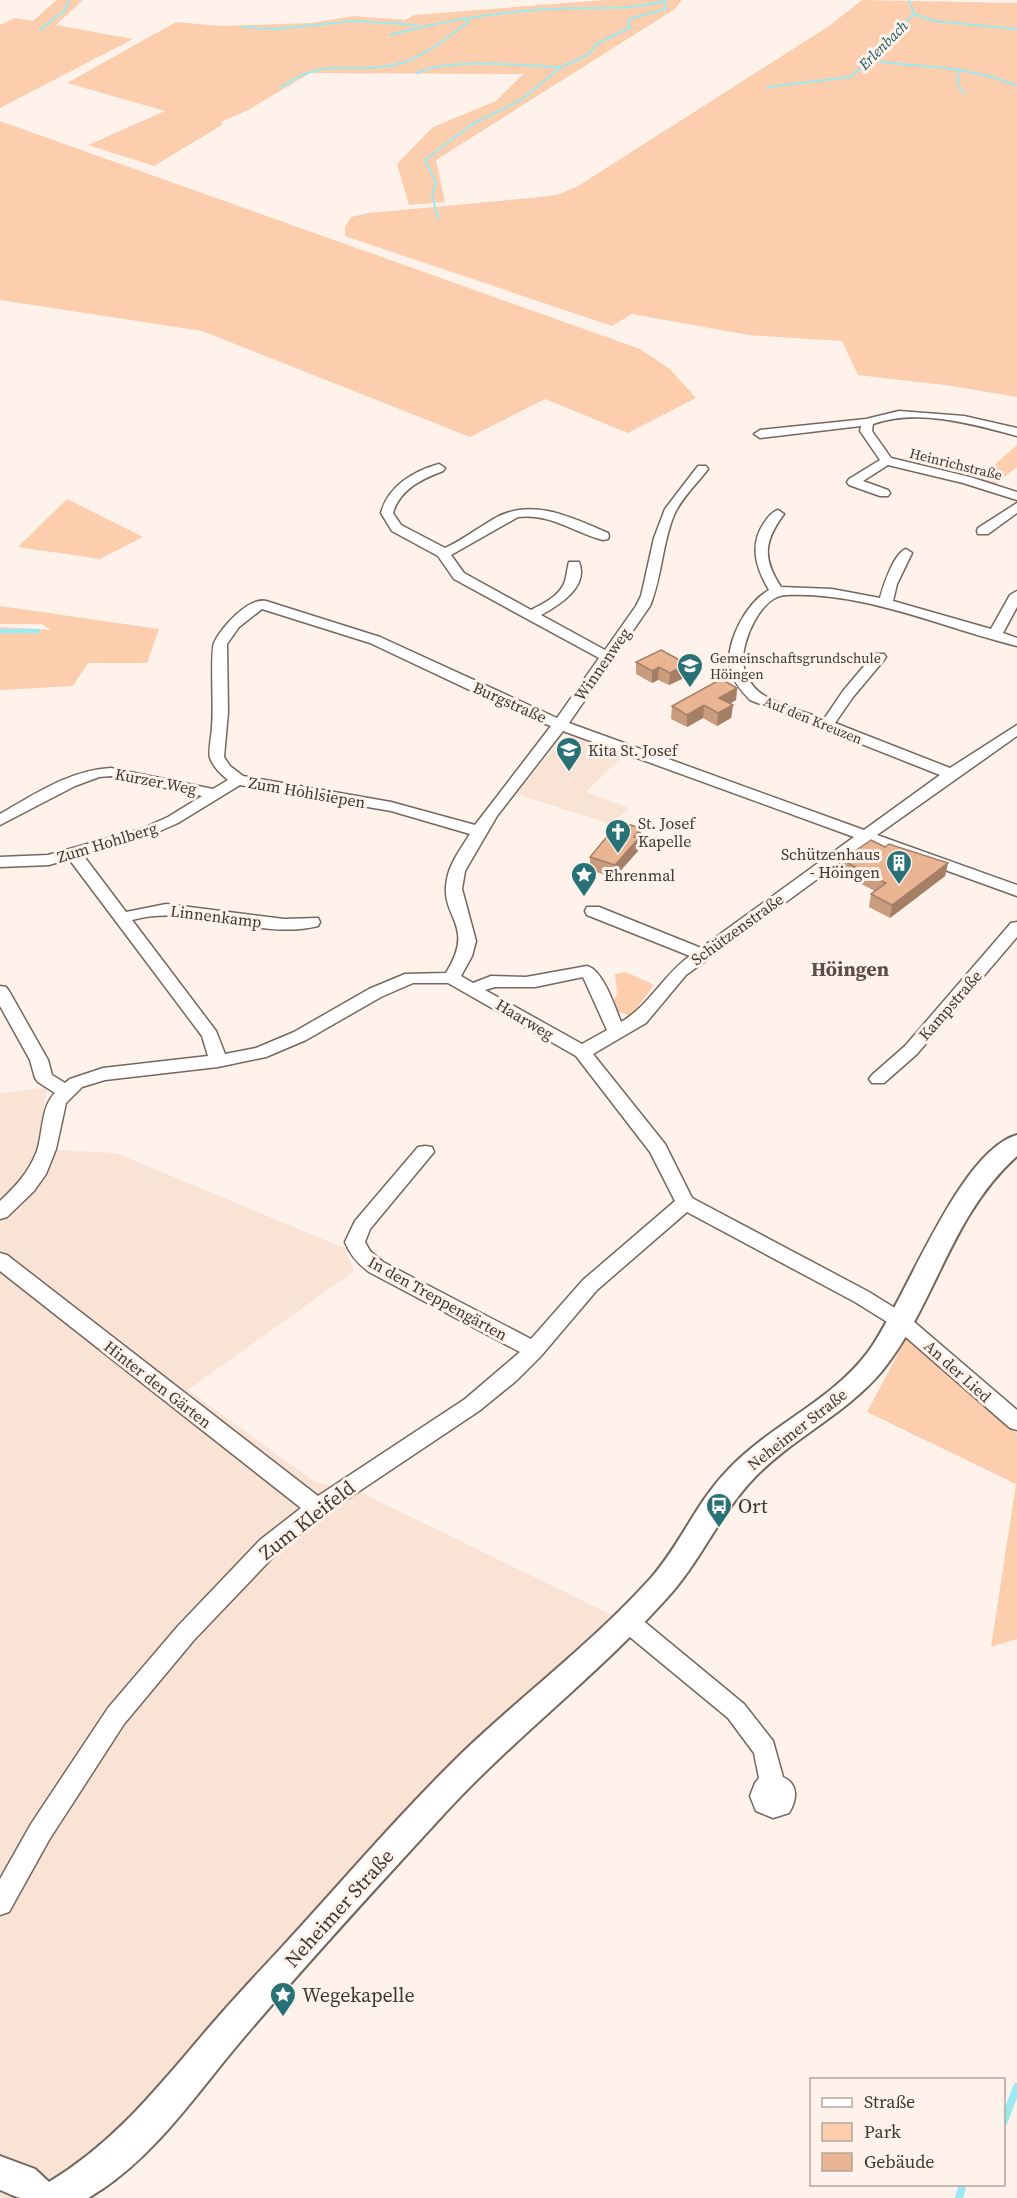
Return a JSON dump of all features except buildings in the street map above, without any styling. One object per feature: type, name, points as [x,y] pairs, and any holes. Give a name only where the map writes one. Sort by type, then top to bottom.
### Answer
[{"type":"main road","name":"Neheimer Straße","points":[[55,2198],[97,2172],[144,2129],[228,2030],[474,1762],[627,1621],[682,1560],[710,1513],[735,1479],[751,1463],[825,1410],[854,1385],[877,1359],[939,1241],[967,1196],[987,1169],[1017,1143]]},
{"type":"main road","points":[[0,2173],[12,2175],[25,2182],[39,2198]]},
{"type":"street","points":[[760,434],[868,423],[880,418],[905,415],[964,419],[1017,432]]},
{"type":"street","name":"Heinrichstraße","points":[[868,423],[866,431],[887,461],[966,480],[1017,496]]},
{"type":"street","name":"Heinrichstraße","points":[[884,493],[854,482],[887,461]]},
{"type":"street","points":[[439,468],[422,474],[402,488],[391,501],[387,513],[391,523],[398,530],[432,545],[443,553],[453,571],[459,576],[533,614],[606,656]]},
{"type":"street","name":"Winnenweg","points":[[451,978],[465,952],[468,941],[454,896],[456,874],[506,793],[560,725],[648,597],[653,566],[667,517],[702,469]]},
{"type":"street","points":[[983,531],[1017,507]]},
{"type":"street","points":[[443,553],[455,549],[506,517],[524,512],[551,515],[603,536]]},
{"type":"street","points":[[778,514],[766,525],[760,540],[762,561],[777,592],[817,592],[886,603],[1017,642]]},
{"type":"street","points":[[886,603],[890,584],[906,553]]},
{"type":"street","points":[[533,614],[558,601],[568,591],[574,577],[574,565]]},
{"type":"street","name":"Auf den Kreuzen","points":[[777,592],[764,600],[745,631],[736,655],[738,676],[744,687],[755,697],[951,774]]},
{"type":"street","points":[[995,635],[1017,595]]},
{"type":"street","name":"Burgstraße","points":[[220,644],[234,624],[251,609],[261,604],[375,640],[560,725],[1017,891]]},
{"type":"street","name":"Zum Hohlsiepen","points":[[220,644],[221,712],[217,757],[224,769],[238,780],[412,810],[449,820],[480,832]]},
{"type":"street","points":[[826,726],[848,694],[879,657]]},
{"type":"street","name":"Schützenstraße","points":[[582,1052],[640,1019],[680,971],[951,774],[1017,729]]},
{"type":"street","name":"Kurzer Weg","points":[[0,820],[83,776],[98,772],[111,772],[214,794]]},
{"type":"street","name":"Zum Hohlberg","points":[[0,862],[38,862],[160,827],[238,780]]},
{"type":"street","points":[[73,853],[210,1035],[218,1061]]},
{"type":"street","name":"Linnenkamp","points":[[122,918],[166,909],[284,924],[312,922]]},
{"type":"street","points":[[594,911],[704,955]]},
{"type":"street","name":"Kampstraße","points":[[878,1079],[911,1050],[1017,927]]},
{"type":"street","points":[[474,990],[484,982],[498,980],[518,983],[587,971],[595,982],[617,1032]]},
{"type":"street","name":"Haarweg","points":[[66,1091],[87,1077],[218,1061],[261,1053],[280,1046],[375,993],[411,978],[451,978],[582,1052],[658,1149],[685,1203]]},
{"type":"street","points":[[0,991],[39,1060],[44,1078],[66,1091],[57,1101],[47,1149],[39,1169],[27,1186],[0,1212]]},
{"type":"street","name":"In den Treppengärten","points":[[424,1152],[362,1226],[355,1242],[358,1251],[376,1267],[534,1350]]},
{"type":"street","points":[[685,1203],[862,1297],[899,1320]]},
{"type":"street","name":"Zum Kleifeld","points":[[0,1903],[40,1832],[116,1716],[186,1633],[268,1547],[317,1508],[472,1405],[509,1375],[534,1350],[590,1285],[685,1203]]},
{"type":"street","name":"Hinter den Gärten","points":[[0,1260],[317,1508]]},
{"type":"street","name":"An der Lied","points":[[899,1320],[1017,1422]]},
{"type":"street","points":[[627,1621],[736,1711],[765,1749],[773,1785]]},
{"type":"shaded area","name":"Kita St. Josef","points":[[573,737],[625,754],[586,792],[629,808],[611,824],[516,794],[562,739]]},
{"type":"shaded area","points":[[47,1088],[37,1149],[116,1153],[344,1248],[354,1271],[188,1390],[315,1482],[362,1493],[612,1615],[448,1774],[228,2030],[96,2198],[0,2198],[0,1093]]},
{"type":"green space","points":[[56,0],[83,0],[56,25],[133,39],[0,108],[0,25],[15,18],[33,21]]},
{"type":"green space","points":[[604,0],[682,0],[675,9],[436,160],[445,202],[409,205],[397,164],[433,127],[496,101],[523,74],[310,73],[248,110],[221,122],[222,125],[154,166],[88,145],[165,111],[67,83],[176,22],[220,26],[311,23],[354,16],[405,20],[414,15]]},
{"type":"green space","points":[[862,0],[1017,3],[1017,397],[945,385],[858,375],[842,341],[748,335],[632,314],[612,326],[345,236],[345,227],[351,217],[369,213],[541,197],[560,194],[578,186],[829,26]]},
{"type":"green space","points":[[0,121],[640,349],[670,369],[696,398],[628,433],[545,399],[470,437],[202,331],[0,300]]},
{"type":"green space","points":[[1017,445],[1017,467],[994,485],[977,480]]},
{"type":"green space","points":[[67,499],[143,537],[100,559],[18,547]]},
{"type":"green space","points":[[0,606],[159,629],[147,663],[88,663],[73,686],[0,690],[0,627],[51,630],[42,624],[0,624]]},
{"type":"green space","points":[[626,972],[654,985],[631,1016],[617,1011],[613,1002],[617,993],[615,974]]},
{"type":"green space","points":[[907,1337],[1017,1433],[1017,1639],[991,1647],[1016,1484],[867,1412]]},
{"type":"waterway","points":[[40,30],[65,10],[69,0]]},
{"type":"waterway","points":[[561,67],[588,55],[598,43],[631,27],[628,25],[629,19],[666,9],[665,0]]},
{"type":"waterway","name":"Erlenbach","points":[[909,0],[914,14]]},
{"type":"waterway","points":[[390,35],[429,25],[489,15],[530,10],[622,7],[665,1]]},
{"type":"waterway","name":"Erlenbach","points":[[868,60],[914,14]]},
{"type":"waterway","points":[[914,14],[934,21],[1017,29]]},
{"type":"waterway","points":[[280,88],[312,71],[327,68],[384,67],[410,60],[428,51],[469,22],[465,19]]},
{"type":"waterway","points":[[243,27],[275,29],[354,21],[417,25]]},
{"type":"waterway","name":"Erlenbach","points":[[767,87],[851,77],[868,60]]},
{"type":"waterway","points":[[868,60],[981,74],[1017,86]]},
{"type":"waterway","points":[[417,73],[431,68],[467,64],[561,67]]},
{"type":"waterway","points":[[438,218],[432,195],[436,183],[425,160],[471,125],[521,100],[561,67]]},
{"type":"waterway","points":[[958,71],[958,85],[964,94]]},
{"type":"waterway","points":[[0,631],[38,631]]},
{"type":"waterway","points":[[1005,2118],[1017,2087]]},
{"type":"waterway","points":[[959,2198],[962,2186]]},
{"type":"place","name":"Gemeinschaftsgrundschule Höingen","points":[[690,689]]},
{"type":"place","name":"Kita St. Josef","points":[[569,773]]},
{"type":"place","name":"St. Josef Kapelle","points":[[618,855]]},
{"type":"place","name":"Schützenhaus - Höingen","points":[[899,886]]},
{"type":"place","name":"Ehrenmal","points":[[584,898]]},
{"type":"place","name":"Ort","points":[[719,1529]]},
{"type":"place","name":"Wegekapelle","points":[[283,2018]]},
{"type":"district","name":"Höingen","points":[[850,969]]}]
